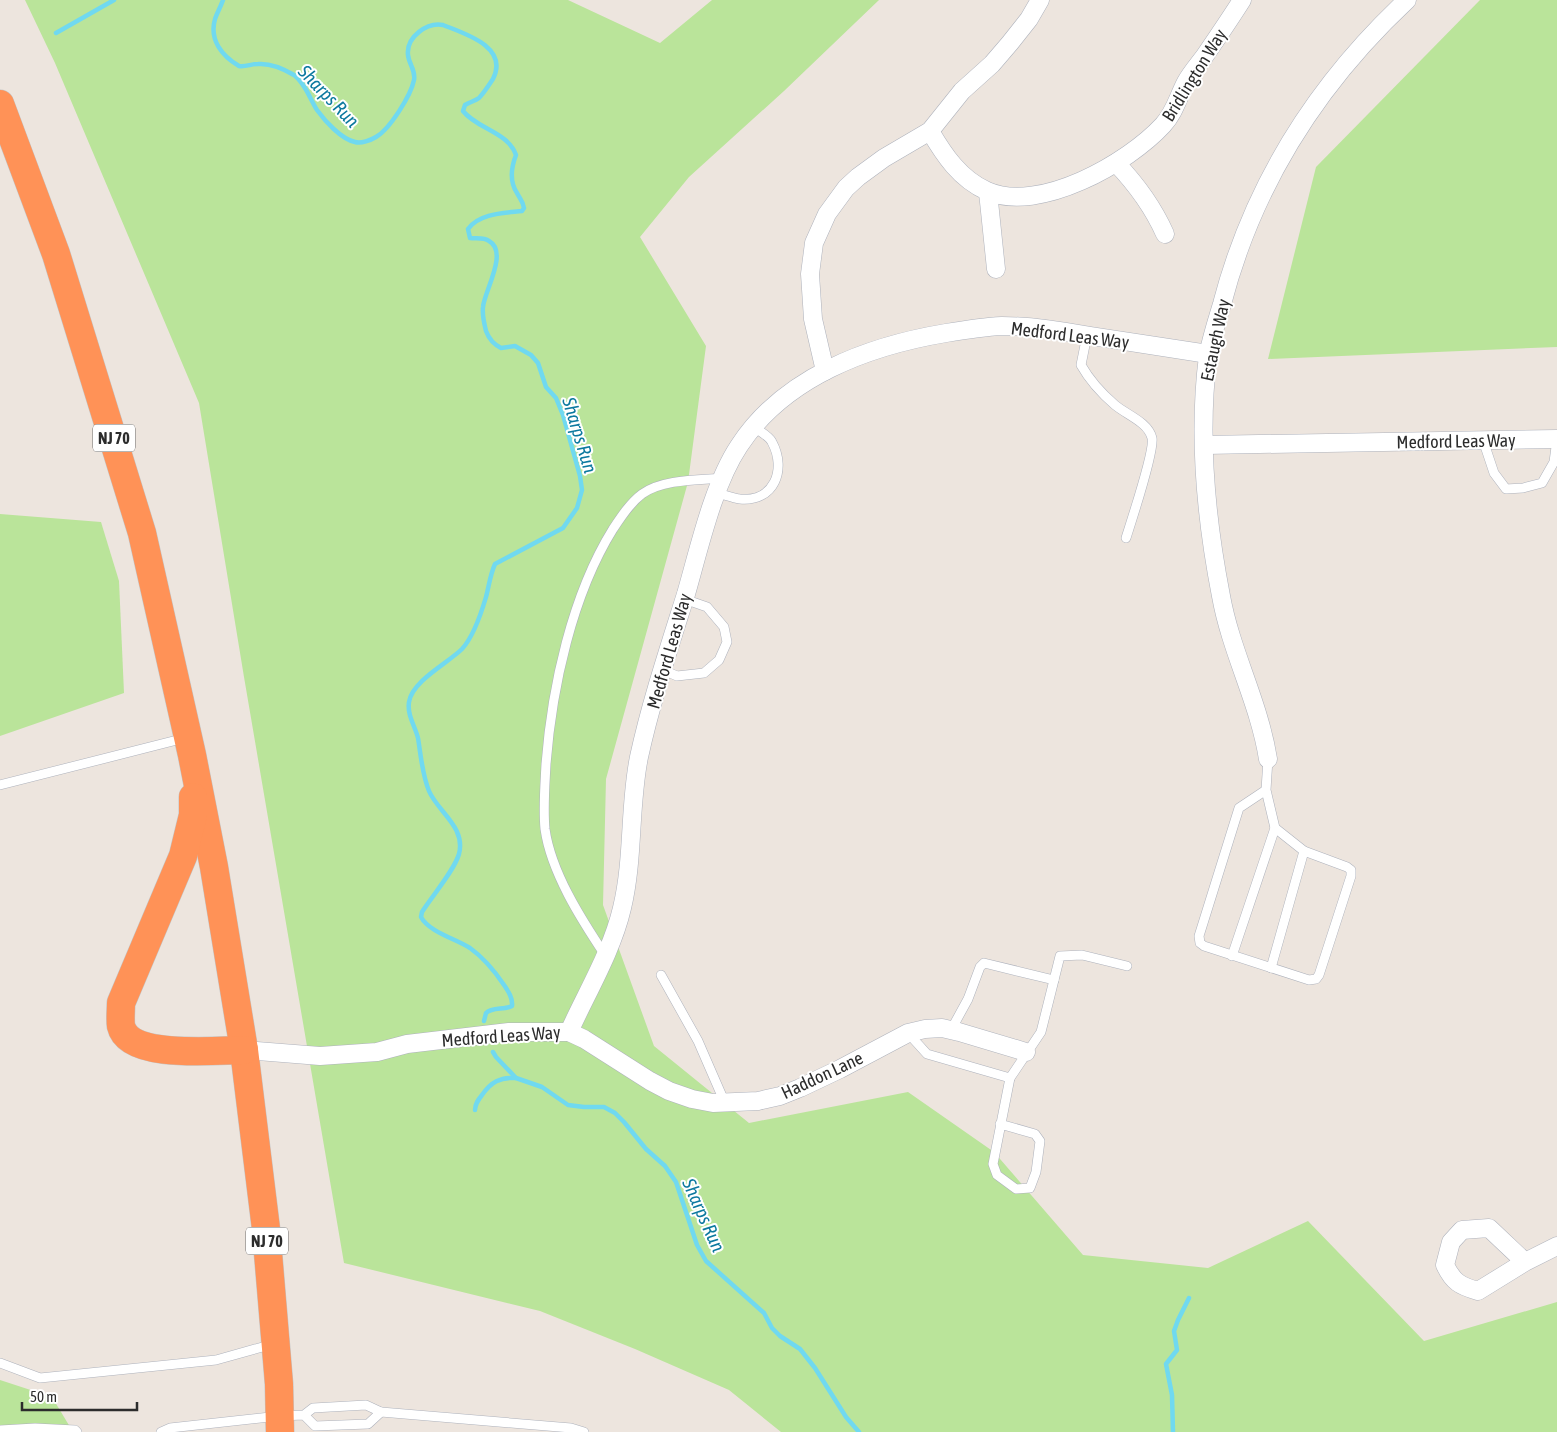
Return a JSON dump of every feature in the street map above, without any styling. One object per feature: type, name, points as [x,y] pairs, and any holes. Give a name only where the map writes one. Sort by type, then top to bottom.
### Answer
[{"type":"highway","name":"NJ 70","points":[[0,104],[10,138],[56,254],[142,532],[190,747],[214,866],[244,1050],[266,1229],[276,1344],[288,1421]]},
{"type":"highway","points":[[190,747],[193,815],[183,856],[121,1003],[121,1027],[128,1037],[141,1046],[164,1050],[244,1050]]},
{"type":"street","points":[[825,371],[813,318],[810,290],[811,259],[820,228],[827,214],[858,177],[884,158],[930,131],[962,91],[992,64],[1010,44],[1040,0]]},
{"type":"street","name":"Bridlington Way","points":[[930,131],[949,161],[966,178],[988,192],[1006,197],[1037,194],[1084,180],[1116,163],[1152,136],[1173,112],[1186,82],[1242,0]]},
{"type":"street","name":"Estaugh Way","points":[[1268,759],[1259,717],[1231,638],[1221,598],[1209,517],[1205,445],[1205,390],[1208,354],[1228,282],[1242,242],[1272,174],[1290,141],[1308,113],[1341,70],[1387,19],[1407,0]]},
{"type":"street","points":[[1116,163],[1148,203],[1165,234]]},
{"type":"street","points":[[988,192],[996,269]]},
{"type":"street","name":"Medford Leas Way","points":[[244,1050],[320,1056],[378,1052],[407,1044],[509,1032],[569,1032],[605,955],[622,910],[629,869],[639,757],[684,598],[720,485],[738,446],[763,417],[794,390],[825,371],[859,356],[889,346],[959,331],[1001,326],[1087,335],[1208,354]]},
{"type":"street","name":"Medford Leas Way","points":[[1205,445],[1557,439]]},
{"type":"street","name":"Haddon Lane","points":[[569,1032],[584,1039],[669,1091],[692,1099],[713,1102],[758,1101],[780,1096],[840,1069],[908,1033],[942,1028],[1026,1052]]},
{"type":"street","points":[[1525,1262],[1557,1246]]},
{"type":"lane","points":[[1087,335],[1081,365],[1091,383],[1116,406],[1141,423],[1153,439],[1150,459],[1126,538]]},
{"type":"lane","points":[[605,955],[580,918],[556,868],[546,829],[544,787],[549,724],[578,603],[600,550],[624,513],[642,494],[664,484],[720,485],[741,499],[760,496],[775,483],[780,466],[772,441],[754,427]]},
{"type":"lane","points":[[1483,440],[1494,473],[1506,488],[1523,488],[1542,483],[1554,462],[1557,439]]},
{"type":"lane","points":[[663,670],[677,676],[704,674],[719,660],[727,642],[724,627],[708,607],[684,598]]},
{"type":"lane","points":[[0,785],[190,747]]},
{"type":"lane","points":[[1232,956],[1276,828],[1266,790],[1268,759]]},
{"type":"lane","points":[[1266,790],[1239,808],[1199,936],[1200,943],[1232,956],[1309,980],[1316,979],[1319,975],[1351,876],[1351,870],[1304,851],[1276,828]]},
{"type":"lane","points":[[1271,968],[1304,851]]},
{"type":"lane","points":[[1000,1124],[1035,1134],[1040,1141],[1036,1172],[1030,1188],[1016,1189],[997,1175],[994,1164],[1000,1124],[1010,1078],[1041,1032],[1060,956],[1082,955],[1127,966]]},
{"type":"lane","points":[[951,1030],[968,999],[980,967],[984,962],[1054,980]]},
{"type":"lane","points":[[661,975],[698,1041],[725,1102]]},
{"type":"lane","points":[[908,1033],[926,1054],[1010,1078]]},
{"type":"lane","points":[[0,1363],[40,1378],[216,1360],[276,1344]]},
{"type":"lane","points":[[288,1421],[313,1408],[366,1405],[381,1412],[571,1428],[584,1432]]},
{"type":"lane","points":[[161,1432],[170,1428],[288,1421],[315,1426],[368,1424],[381,1412]]},
{"type":"lane","points":[[0,1430],[36,1428],[75,1430],[77,1432]]},
{"type":"green space","points":[[25,0],[568,0],[660,43],[712,0],[879,0],[784,91],[689,177],[640,237],[706,346],[688,482],[606,779],[603,905],[654,1046],[749,1123],[908,1092],[994,1152],[1083,1255],[1208,1268],[1308,1221],[1424,1341],[1557,1302],[1557,1432],[781,1432],[729,1390],[635,1349],[540,1311],[344,1263],[199,403],[55,63]]},
{"type":"green space","points":[[1480,0],[1557,0],[1557,347],[1268,359],[1316,167]]},
{"type":"green space","points":[[0,514],[101,522],[119,581],[124,693],[0,736]]},
{"type":"green space","points":[[0,1380],[52,1397],[73,1432],[0,1432]]},
{"type":"waterway","points":[[56,33],[114,0]]},
{"type":"waterway","name":"Sharps Run","points":[[223,0],[215,19],[214,27],[215,40],[222,52],[239,66],[267,64],[294,75],[301,82],[317,110],[329,124],[344,137],[355,142],[363,142],[382,133],[399,111],[409,94],[414,80],[408,48],[410,42],[424,28],[443,25],[463,33],[483,43],[495,58],[496,68],[493,79],[479,98],[465,105],[463,111],[512,147],[516,155],[512,179],[514,188],[524,208],[522,211],[500,213],[485,217],[468,229],[470,238],[489,241],[495,246],[497,254],[494,272],[484,300],[484,322],[488,336],[496,345],[501,348],[515,346],[531,355],[538,363],[546,387],[556,398],[563,415],[582,490],[577,508],[563,528],[495,564],[482,610],[470,638],[462,649],[423,680],[412,694],[409,702],[409,711],[418,738],[422,765],[429,791],[455,828],[460,844],[459,854],[453,868],[422,912],[421,917],[436,931],[475,952],[493,969],[507,990],[511,997],[512,1006],[489,1011],[486,1013],[484,1021]]},
{"type":"waterway","name":"Sharps Run","points":[[493,1052],[516,1078],[542,1087],[568,1105],[604,1107],[615,1113],[624,1122],[646,1149],[665,1166],[676,1182],[697,1245],[706,1261],[764,1313],[772,1328],[780,1336],[800,1349],[815,1368],[846,1417],[859,1432]]},
{"type":"waterway","points":[[475,1110],[478,1100],[492,1084],[505,1078],[516,1078]]},
{"type":"waterway","points":[[1173,1432],[1172,1395],[1166,1364],[1177,1350],[1174,1331],[1189,1298]]}]
